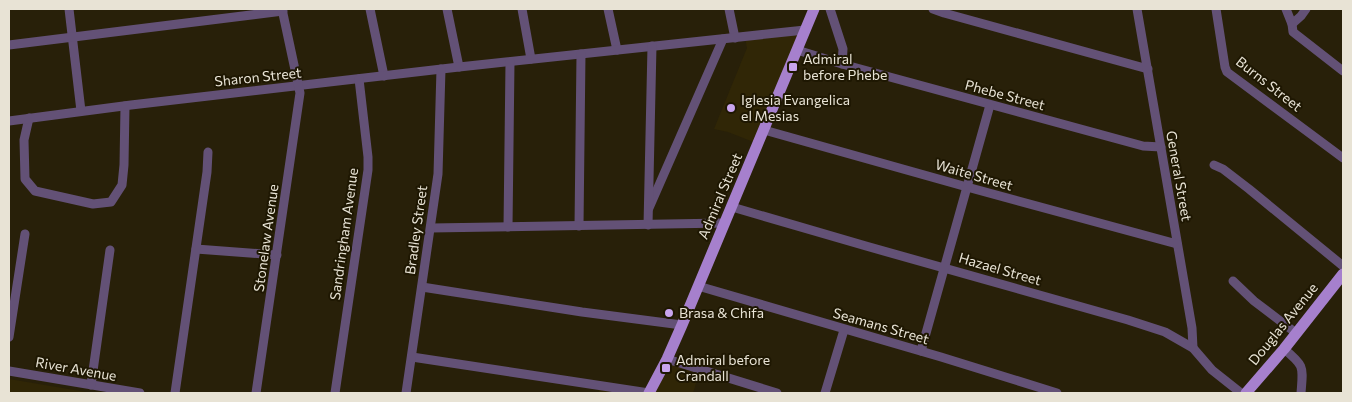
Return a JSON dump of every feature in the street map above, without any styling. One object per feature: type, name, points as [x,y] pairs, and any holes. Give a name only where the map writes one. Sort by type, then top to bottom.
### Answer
[{"type":"main road","name":"Admiral Street","points":[[649,393],[682,325],[814,9]]},
{"type":"main road","name":"Douglas Avenue","points":[[1246,393],[1284,349],[1343,274]]},
{"type":"street","points":[[69,9],[82,111]]},
{"type":"street","points":[[370,9],[384,76]]},
{"type":"street","points":[[447,9],[459,67]]},
{"type":"street","points":[[522,9],[532,59],[805,30]]},
{"type":"street","points":[[608,9],[617,50]]},
{"type":"street","points":[[729,9],[735,38]]},
{"type":"street","points":[[830,9],[843,49],[842,64]]},
{"type":"street","points":[[932,9],[1148,68]]},
{"type":"street","name":"General Street","points":[[1138,9],[1192,328],[1193,348]]},
{"type":"street","name":"Burns Street","points":[[1216,9],[1227,72],[1343,158]]},
{"type":"street","points":[[1286,9],[1293,32],[1343,71]]},
{"type":"street","points":[[1292,24],[1306,9]]},
{"type":"street","points":[[9,45],[283,10]]},
{"type":"street","name":"Stonelaw Avenue","points":[[256,393],[300,93],[283,10]]},
{"type":"street","points":[[649,208],[723,39]]},
{"type":"street","points":[[648,225],[652,46]]},
{"type":"street","name":"Phebe Street","points":[[797,50],[1143,146],[1161,147]]},
{"type":"street","points":[[579,226],[581,54]]},
{"type":"street","name":"Sharon Street","points":[[9,121],[532,59]]},
{"type":"street","points":[[508,227],[510,62]]},
{"type":"street","name":"Bradley Street","points":[[406,393],[438,174],[440,69]]},
{"type":"street","name":"Sandringham Avenue","points":[[335,393],[368,170],[358,79]]},
{"type":"street","points":[[921,351],[990,105]]},
{"type":"street","points":[[28,118],[24,140],[24,179],[35,191],[93,204],[111,202],[122,185],[125,106]]},
{"type":"street","name":"Waite Street","points":[[764,130],[1177,244]]},
{"type":"street","points":[[175,393],[207,172],[208,152]]},
{"type":"street","points":[[1214,165],[1223,169],[1242,183],[1343,266]]},
{"type":"street","name":"Hazael Street","points":[[732,207],[1165,332],[1193,348],[1212,370],[1241,393]]},
{"type":"street","points":[[431,228],[724,223]]},
{"type":"street","points":[[9,337],[25,234]]},
{"type":"street","points":[[196,249],[277,255]]},
{"type":"street","points":[[91,385],[110,250]]},
{"type":"street","points":[[1232,281],[1254,301],[1296,333]]},
{"type":"street","name":"Seamans Street","points":[[698,286],[1057,393]]},
{"type":"street","points":[[422,287],[582,312],[682,325]]},
{"type":"street","points":[[825,393],[844,330]]},
{"type":"street","points":[[1284,349],[1298,361],[1301,368],[1303,376],[1301,393]]},
{"type":"street","points":[[412,357],[649,393]]},
{"type":"street","points":[[667,359],[777,393]]},
{"type":"street","name":"River Avenue","points":[[9,371],[140,393]]},
{"type":"shaded area","points":[[800,31],[756,143],[728,132],[714,129],[747,48],[745,38]]},
{"type":"shaded area","points":[[663,360],[700,371],[693,393],[647,393]]},
{"type":"shaded area","points":[[9,379],[92,393],[9,393]]},
{"type":"shaded area","points":[[600,387],[647,393],[599,393]]},
{"type":"place","name":"Admiral before Phebe","points":[[793,67]]},
{"type":"place","name":"Iglesia Evangelica el Mesias","points":[[731,108]]},
{"type":"place","name":"Brasa & Chifa","points":[[669,313]]},
{"type":"place","name":"Admiral before Crandall","points":[[666,368]]}]
